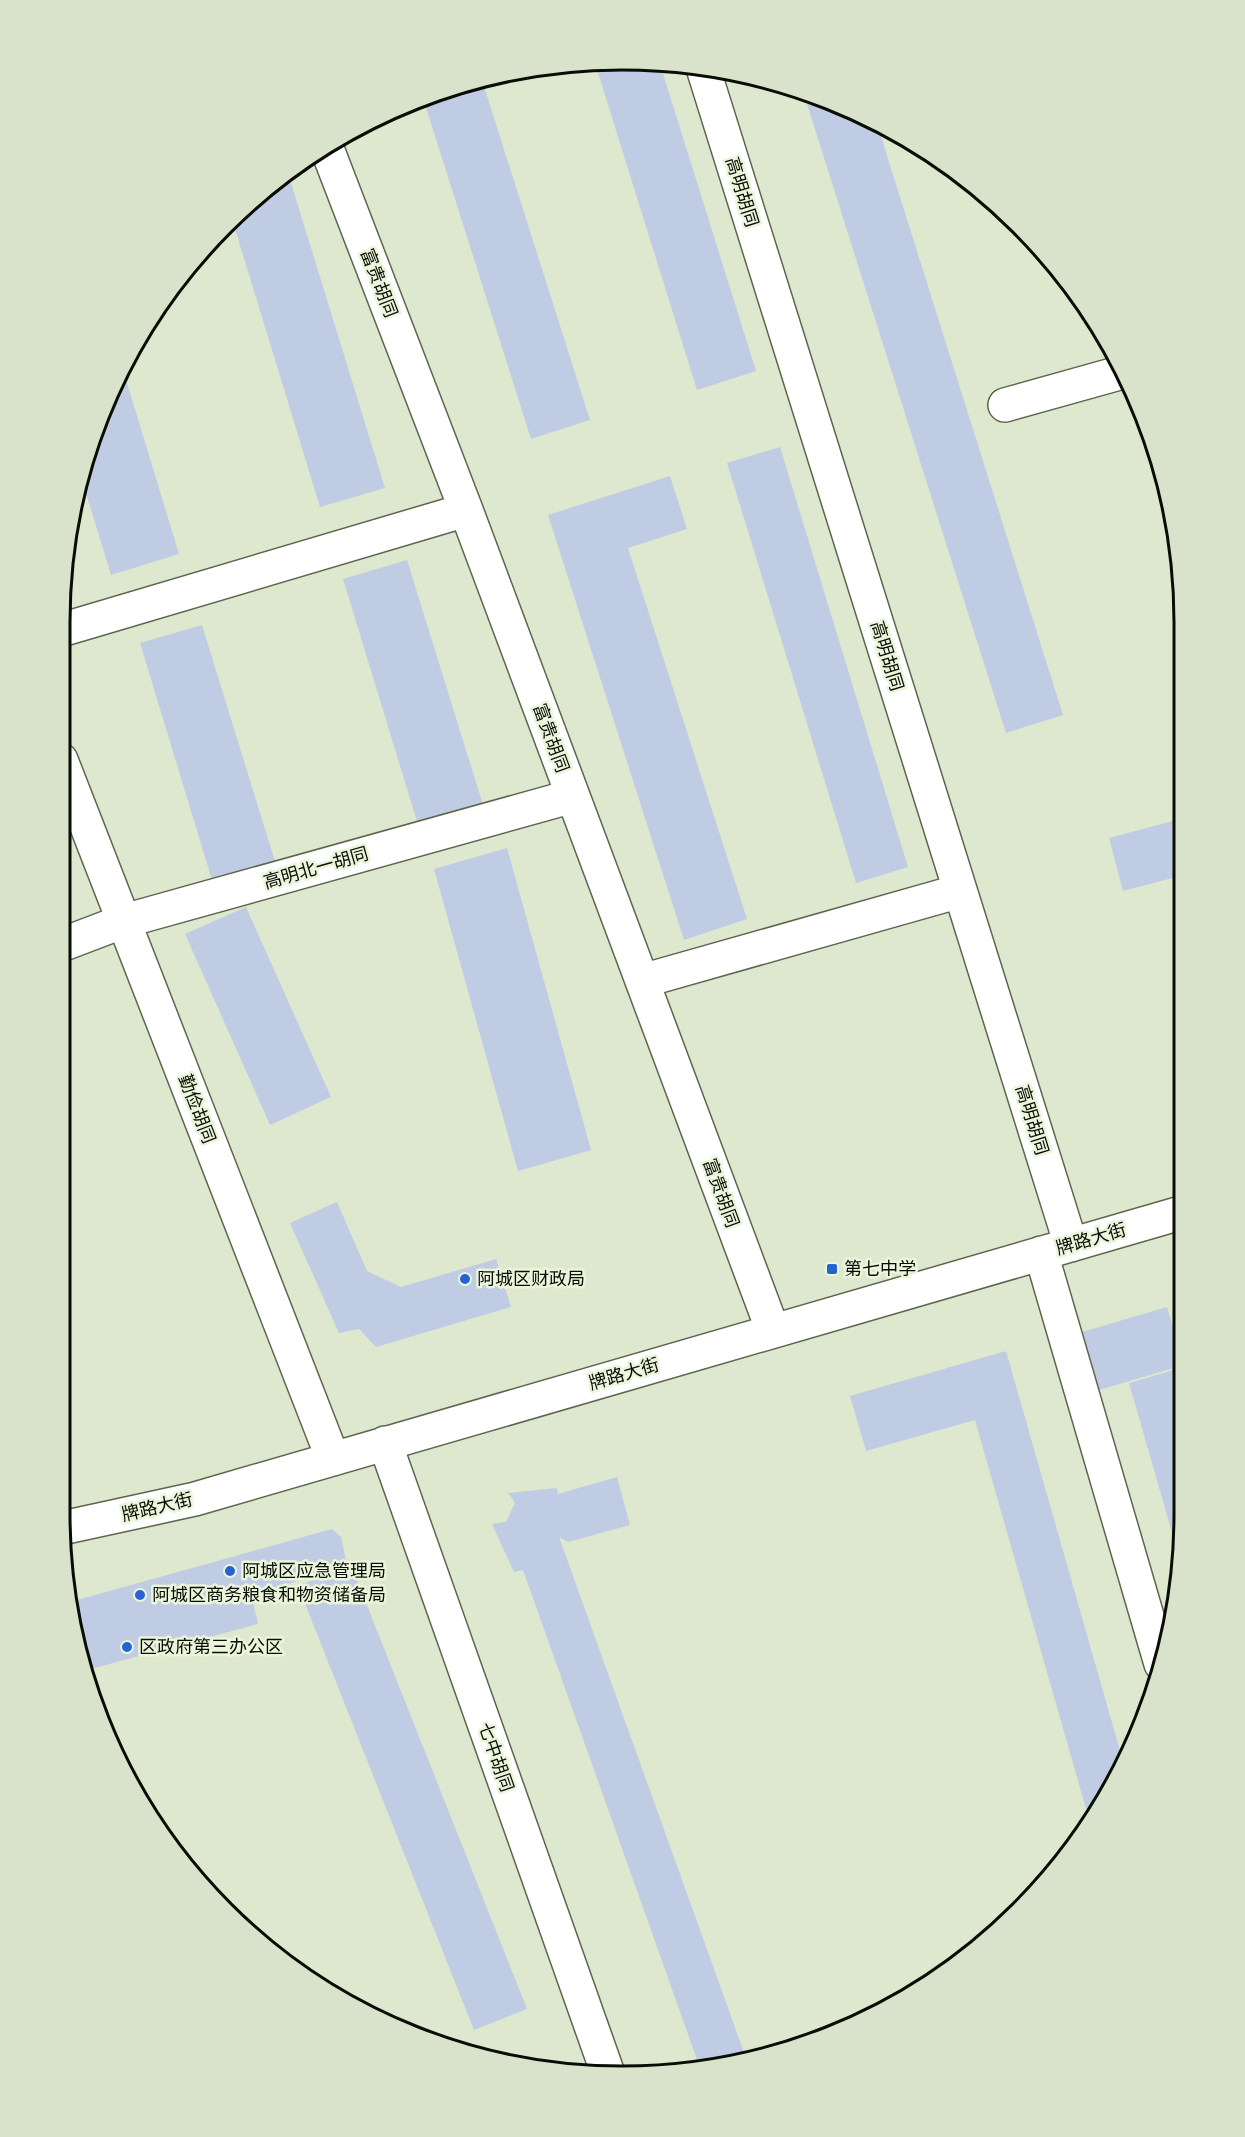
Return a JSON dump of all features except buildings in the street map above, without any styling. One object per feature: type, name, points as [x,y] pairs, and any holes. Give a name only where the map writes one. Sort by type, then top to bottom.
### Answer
[{"type":"street","name":"高明胡同","points":[[706,77],[960,891],[1056,1249],[1158,1650]]},
{"type":"street","name":"富贵胡同","points":[[330,155],[466,510],[772,1331]]},
{"type":"street","points":[[1005,405],[1116,374]]},
{"type":"street","points":[[70,627],[466,510]]},
{"type":"street","name":"勤俭胡同","points":[[70,783],[333,1458]]},
{"type":"street","name":"高明北一胡同","points":[[70,942],[124,921],[573,796]]},
{"type":"street","points":[[642,981],[960,891]]},
{"type":"street","name":"牌路大街","points":[[71,1526],[195,1499],[1174,1215]]},
{"type":"street","name":"七中胡同","points":[[385,1443],[605,2066]]},
{"type":"place","name":"第七中学","points":[[832,1269]]},
{"type":"place","name":"阿城区财政局","points":[[465,1279]]},
{"type":"place","name":"阿城区应急管理局","points":[[230,1571]]},
{"type":"place","name":"阿城区商务粮食和物资储备局","points":[[140,1595]]},
{"type":"place","name":"区政府第三办公区","points":[[127,1647]]}]
